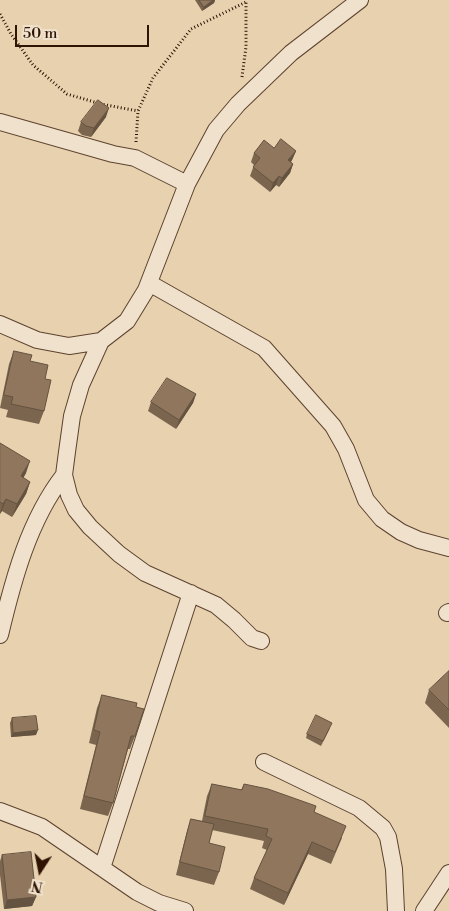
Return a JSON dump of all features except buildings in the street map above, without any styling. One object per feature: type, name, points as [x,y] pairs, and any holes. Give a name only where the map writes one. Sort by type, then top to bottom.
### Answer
[{"type":"street","points":[[261,641],[252,638],[216,605],[145,573],[119,554],[90,527],[76,510],[69,495],[64,475],[72,416],[81,385],[102,341],[126,321],[146,290],[187,184],[216,130],[238,104],[291,53],[360,0]]},
{"type":"street","points":[[0,122],[113,154],[135,158],[187,184]]},
{"type":"street","points":[[149,283],[264,348],[333,426],[346,449],[366,500],[382,519],[401,532],[419,540],[449,548]]},
{"type":"street","points":[[0,324],[37,340],[69,346],[102,341]]},
{"type":"street","points":[[0,634],[8,602],[30,534],[52,490],[64,475]]},
{"type":"street","points":[[102,868],[191,593]]},
{"type":"street","points":[[264,762],[359,808],[383,828],[391,849],[396,911]]},
{"type":"street","points":[[0,811],[42,827],[137,892],[159,903],[185,911]]},
{"type":"street","points":[[424,911],[449,873]]},
{"type":"path","points":[[135,158],[138,111],[152,78],[191,29],[246,1],[246,47],[238,104]]},
{"type":"path","points":[[0,14],[11,34],[33,65],[67,94],[101,104],[138,111]]}]
